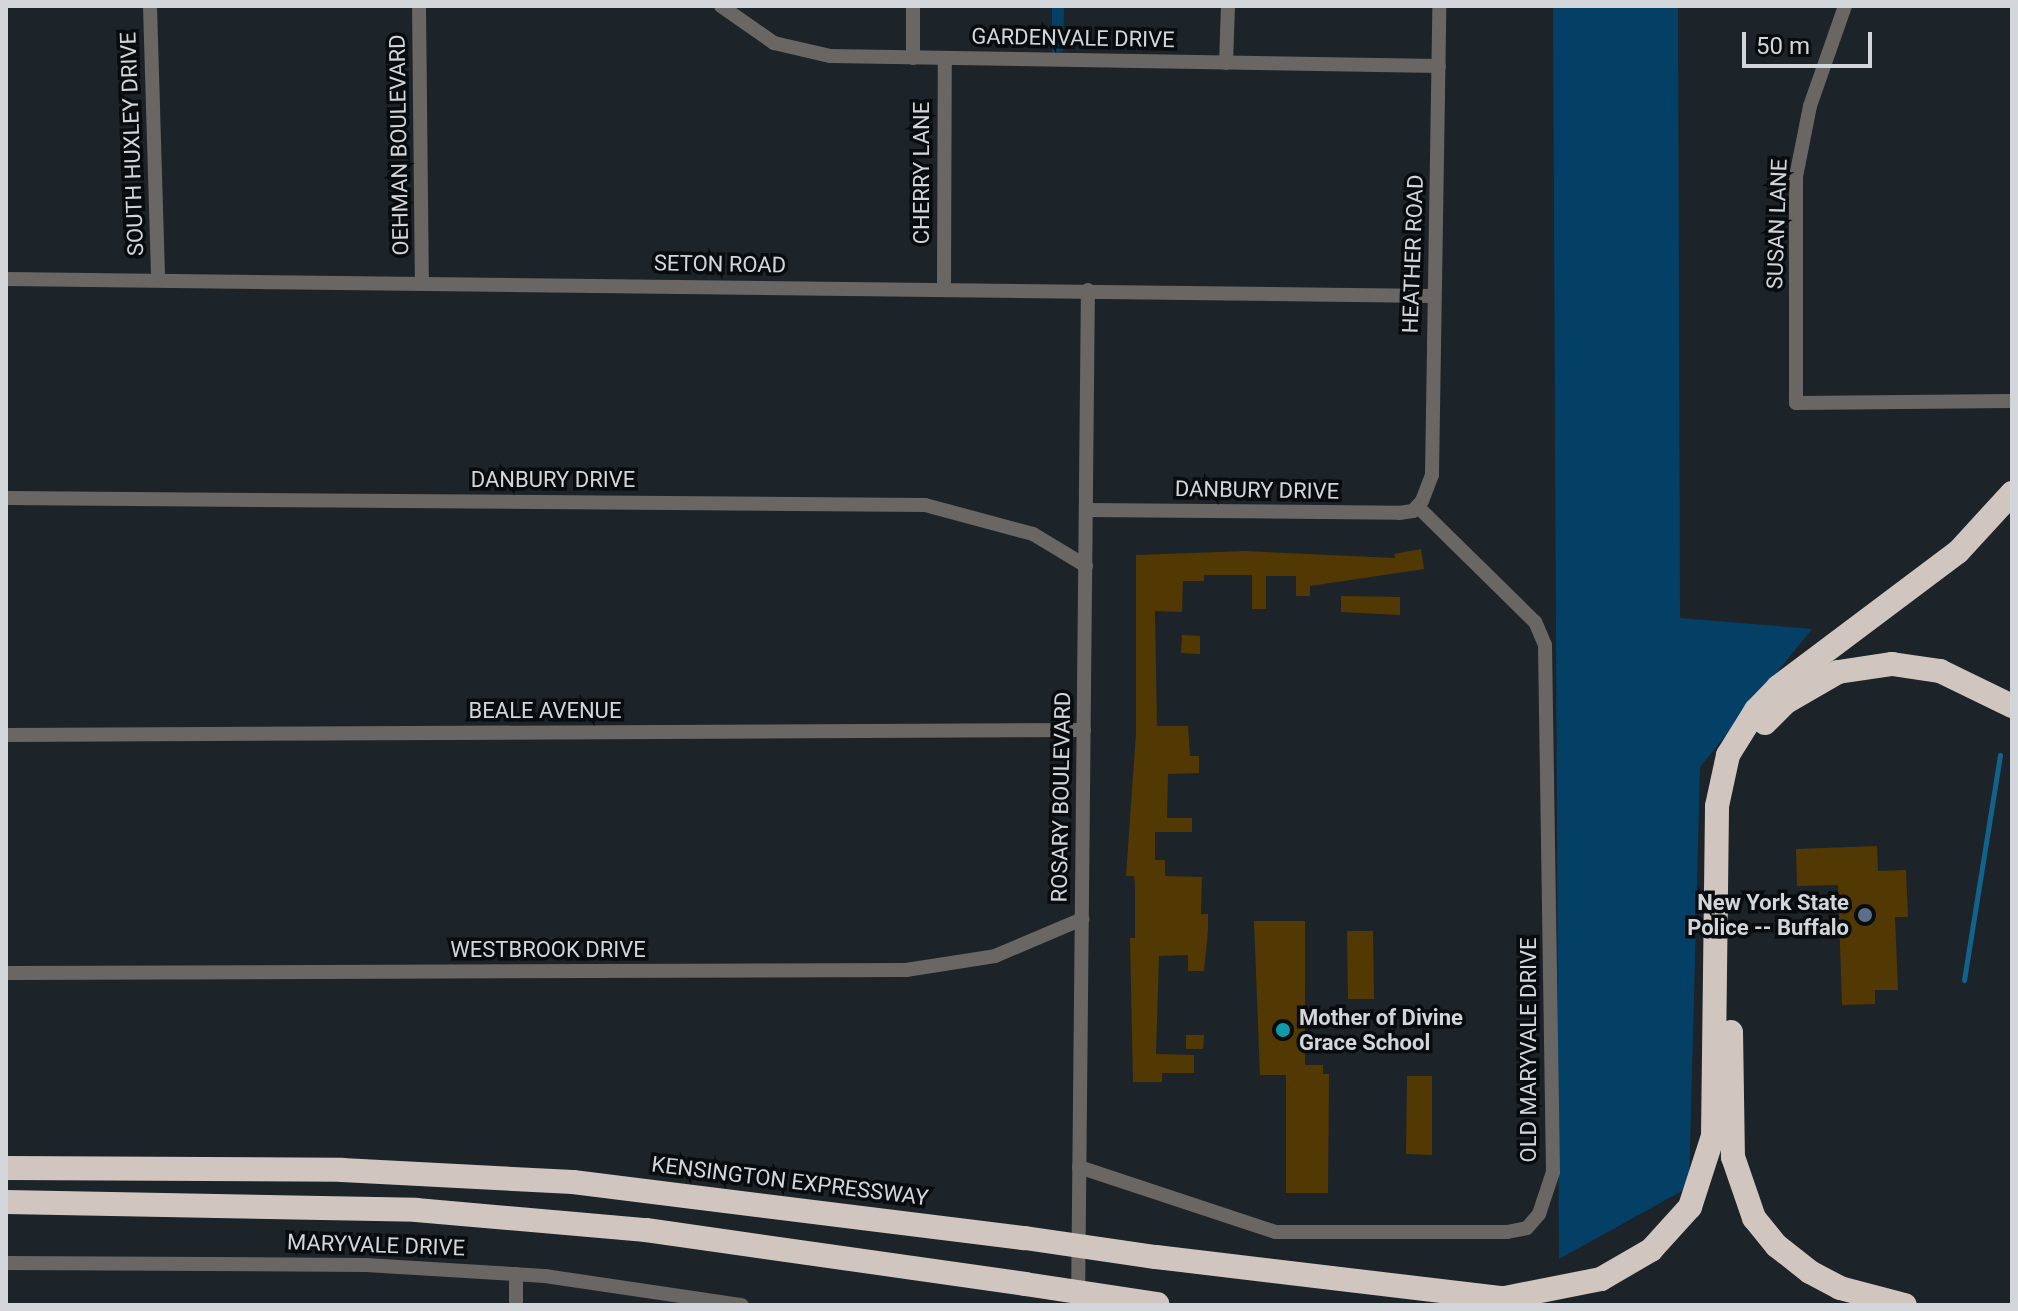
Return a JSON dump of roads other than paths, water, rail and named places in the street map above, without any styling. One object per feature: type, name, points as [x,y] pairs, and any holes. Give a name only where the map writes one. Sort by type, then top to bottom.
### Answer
[{"type":"highway","points":[[1500,1299],[1601,1279],[1651,1250],[1690,1207],[1701,1187],[1713,1136],[1717,806],[1728,755],[1756,710],[1778,687],[1958,552],[2012,493]]},
{"type":"highway","points":[[1905,1305],[1840,1288],[1787,1256],[1754,1218],[1744,1192],[1731,1126],[1730,811],[1736,777],[1768,720],[1786,702],[1838,672],[1913,665],[1975,685],[2012,706]]},
{"type":"highway","name":"KENSINGTON EXPRESSWAY","points":[[6,1168],[342,1170],[573,1182],[1156,1257],[1564,1305]]},
{"type":"highway","points":[[6,1202],[416,1210],[675,1233],[1162,1304]]},
{"type":"street","name":"SOUTH HUXLEY DRIVE","points":[[150,6],[158,280]]},
{"type":"street","name":"OEHMAN BOULEVARD","points":[[419,6],[422,283]]},
{"type":"street","name":"GARDENVALE DRIVE","points":[[721,6],[748,29],[801,52],[913,58],[1439,66]]},
{"type":"street","points":[[913,6],[913,58]]},
{"type":"street","points":[[1226,63],[1228,6]]},
{"type":"street","name":"HEATHER ROAD","points":[[1420,503],[1432,475],[1439,6]]},
{"type":"street","name":"SUSAN LANE","points":[[1845,6],[1810,106],[1796,177],[1796,403],[2012,401]]},
{"type":"street","name":"CHERRY LANE","points":[[944,288],[945,58]]},
{"type":"street","name":"SETON ROAD","points":[[6,279],[1434,296]]},
{"type":"street","name":"ROSARY BOULEVARD","points":[[1078,1305],[1088,290]]},
{"type":"street","name":"DANBURY DRIVE","points":[[6,498],[925,505],[1033,534],[1086,566]]},
{"type":"street","name":"DANBURY DRIVE","points":[[1086,510],[1399,513],[1420,503]]},
{"type":"street","name":"OLD MARYVALE DRIVE","points":[[1079,1167],[1275,1232],[1507,1232],[1527,1228],[1539,1214],[1553,1172],[1545,645],[1535,622],[1420,503]]},
{"type":"street","name":"BEALE AVENUE","points":[[6,735],[1084,730]]},
{"type":"street","name":"WESTBROOK DRIVE","points":[[6,973],[906,970],[995,956],[1082,919]]},
{"type":"street","name":"MARYVALE DRIVE","points":[[6,1263],[327,1263],[516,1274],[742,1305]]},
{"type":"street","points":[[516,1274],[516,1305]]},
{"type":"waterway","points":[[1964,980],[2000,755]]},
{"type":"place","name":"New York State Police -- Buffalo","points":[[1865,915]]},
{"type":"place","name":"Mother of Divine Grace School","points":[[1283,1030]]}]
